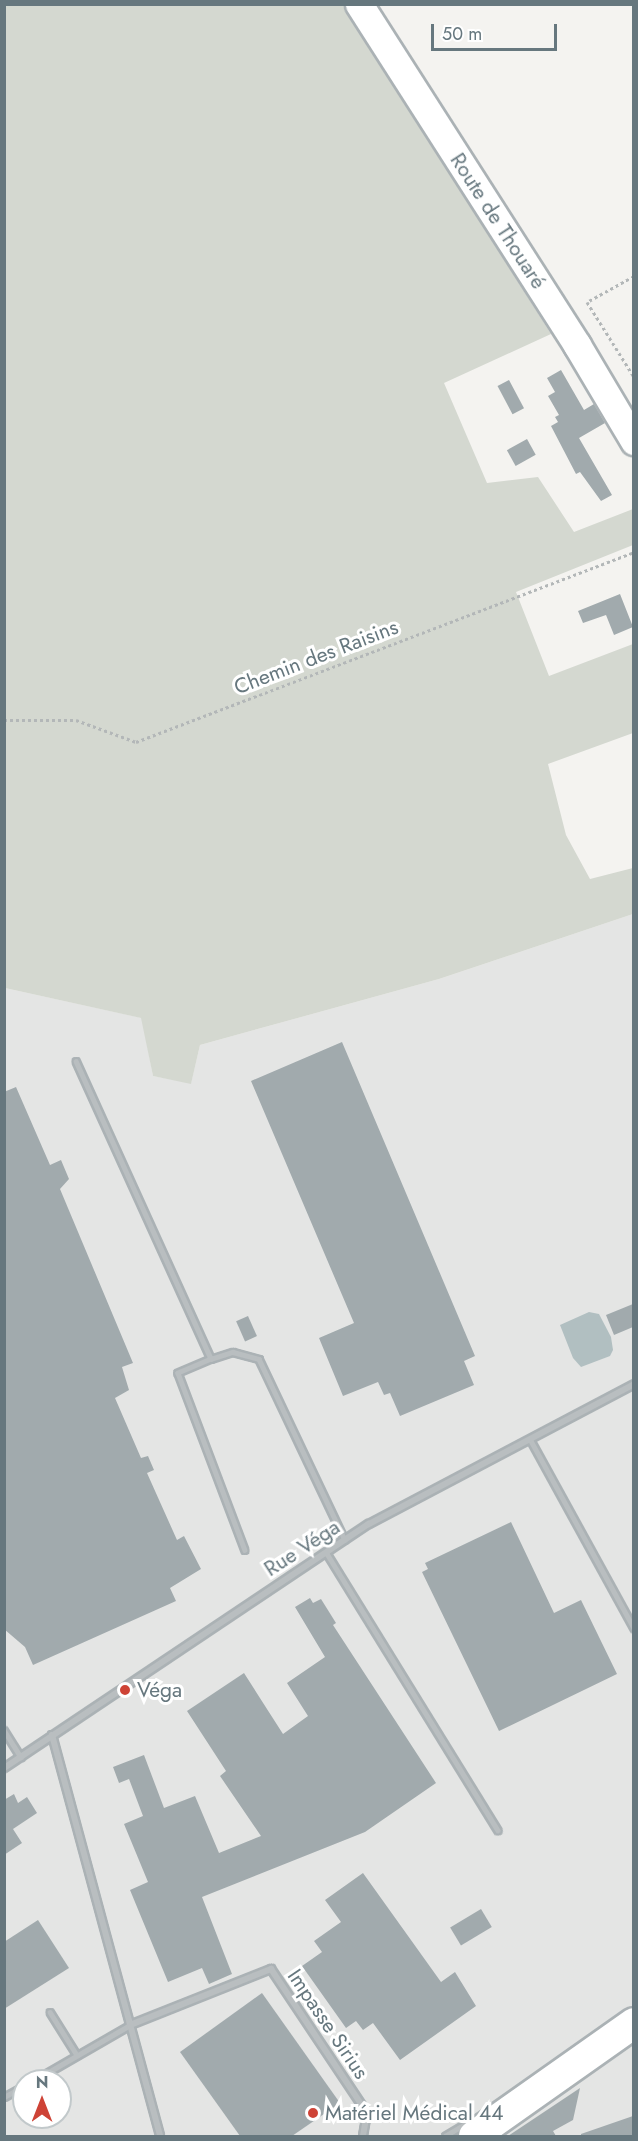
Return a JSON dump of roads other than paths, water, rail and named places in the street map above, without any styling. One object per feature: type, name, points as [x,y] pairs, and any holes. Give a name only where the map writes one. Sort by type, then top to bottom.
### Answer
[{"type":"main road","name":"Route de Thouaré","points":[[359,4],[577,345],[633,441]]},
{"type":"main road","points":[[474,2128],[633,2023]]},
{"type":"street","name":"Rue Véga","points":[[4,1768],[345,1540],[633,1384]]},
{"type":"street","points":[[52,1735],[160,2136]]},
{"type":"street","name":"Impasse Sirius","points":[[130,2025],[271,1969],[368,2113],[363,2136]]},
{"type":"lane","points":[[76,1061],[211,1359]]},
{"type":"lane","points":[[245,1550],[178,1373],[233,1352],[259,1359],[345,1540]]},
{"type":"lane","points":[[530,1439],[633,1628]]},
{"type":"lane","points":[[326,1552],[498,1830]]},
{"type":"lane","points":[[4,1730],[21,1757]]},
{"type":"lane","points":[[50,2012],[77,2055]]},
{"type":"lane","points":[[53,2069],[130,2025]]},
{"type":"lane","points":[[445,2136],[474,2128]]},
{"type":"place","name":"Véga","points":[[125,1690]]},
{"type":"place","name":"Matériel Médical 44","points":[[313,2113]]}]
